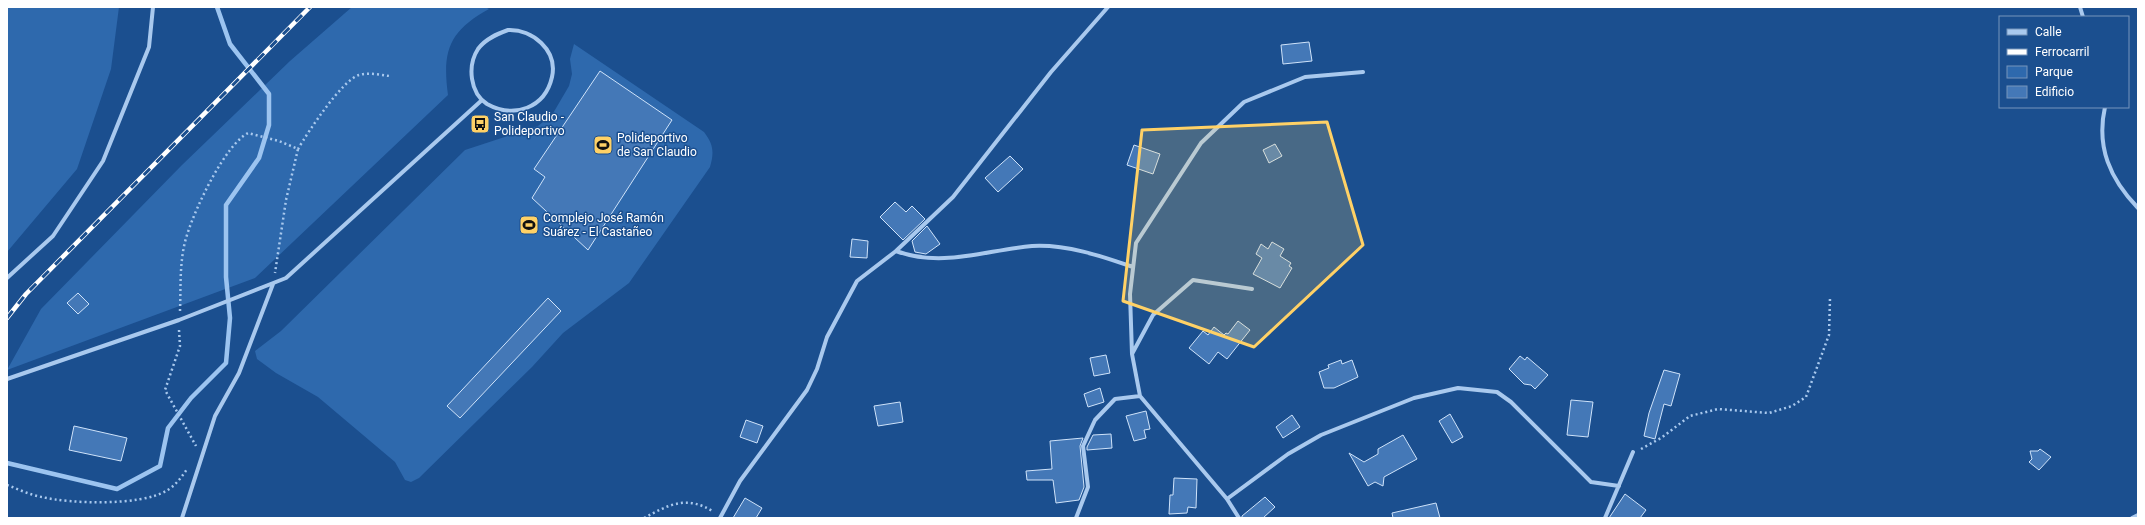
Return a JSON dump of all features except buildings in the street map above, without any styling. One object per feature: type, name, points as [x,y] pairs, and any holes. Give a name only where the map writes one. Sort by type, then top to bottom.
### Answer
[{"type":"street","points":[[7,278],[53,236],[103,162],[149,47],[153,7]]},
{"type":"street","points":[[720,517],[740,481],[807,390],[817,369],[827,337],[857,282],[896,252],[953,197],[1052,72],[1108,7]]},
{"type":"street","points":[[508,30],[518,30],[536,38],[548,52],[552,63],[552,76],[547,88],[538,101],[527,108],[514,112],[494,108],[482,100],[472,82],[471,74],[472,61],[478,49],[487,40],[508,30]]},
{"type":"street","points":[[1239,518],[1227,498],[1140,396],[1132,354],[1130,294],[1136,243],[1201,143],[1244,102],[1305,77],[1363,72]]},
{"type":"street","points":[[7,379],[179,320],[286,278],[482,100]]},
{"type":"street","points":[[2105,108],[2102,142],[2110,168],[2112,174],[2138,208]]},
{"type":"street","points":[[896,252],[913,257],[934,259],[988,254],[1032,246],[1054,247],[1095,255],[1133,267]]},
{"type":"street","points":[[1132,354],[1153,315],[1193,280],[1252,289]]},
{"type":"street","points":[[182,518],[215,416],[239,373],[273,284]]},
{"type":"street","points":[[1227,498],[1288,454],[1321,435],[1414,398],[1458,388],[1498,392],[1511,402],[1590,482],[1619,486]]},
{"type":"street","points":[[1076,518],[1088,487],[1083,446],[1095,420],[1115,399],[1140,396]]},
{"type":"street","points":[[1605,518],[1633,452]]},
{"type":"street","points":[[2132,518],[2138,515]]},
{"type":"path","points":[[273,284],[286,200],[298,149],[328,105],[354,77],[368,73],[390,76]]},
{"type":"path","points":[[198,450],[164,390],[180,346],[180,277],[188,232],[208,188],[230,148],[239,138],[253,133],[279,140],[298,149]]},
{"type":"path","points":[[1633,452],[1661,438],[1690,416],[1718,410],[1769,413],[1792,406],[1806,397],[1829,335],[1830,298]]},
{"type":"path","points":[[7,486],[42,498],[122,502],[143,499],[166,491],[182,477],[190,464]]},
{"type":"path","points":[[644,518],[683,502],[697,504],[720,517]]},
{"type":"highlighted area","points":[[1327,122],[1363,245],[1254,347],[1123,301],[1142,130]]},
{"type":"green space","points":[[7,7],[119,7],[111,69],[77,169],[7,252]]},
{"type":"green space","points":[[352,7],[485,7],[489,9],[465,26],[457,34],[451,44],[446,66],[448,95],[255,278],[7,370],[41,309],[182,165],[290,61]]},
{"type":"green space","name":"Complejo José Ramón Suárez - El Castañeo","points":[[574,44],[704,132],[710,141],[712,149],[710,167],[629,283],[563,333],[532,367],[419,478],[411,482],[405,480],[395,462],[318,397],[276,373],[257,359],[255,351],[281,331],[465,150],[538,126],[552,115],[569,86],[572,74],[570,59]]},
{"type":"waterway","points":[[7,463],[117,489],[160,466],[168,428],[191,398],[226,363],[230,318],[226,277],[226,205],[259,158],[269,125],[269,94],[230,44],[217,7]]},
{"type":"railway","points":[[7,318],[26,294],[310,7]]},
{"type":"place","name":"San Claudio - Polideportivo","points":[[480,124]]},
{"type":"place","name":"Polideportivo de San Claudio","points":[[603,145]]},
{"type":"place","name":"Complejo José Ramón Suárez - El Castañeo","points":[[529,225]]}]
